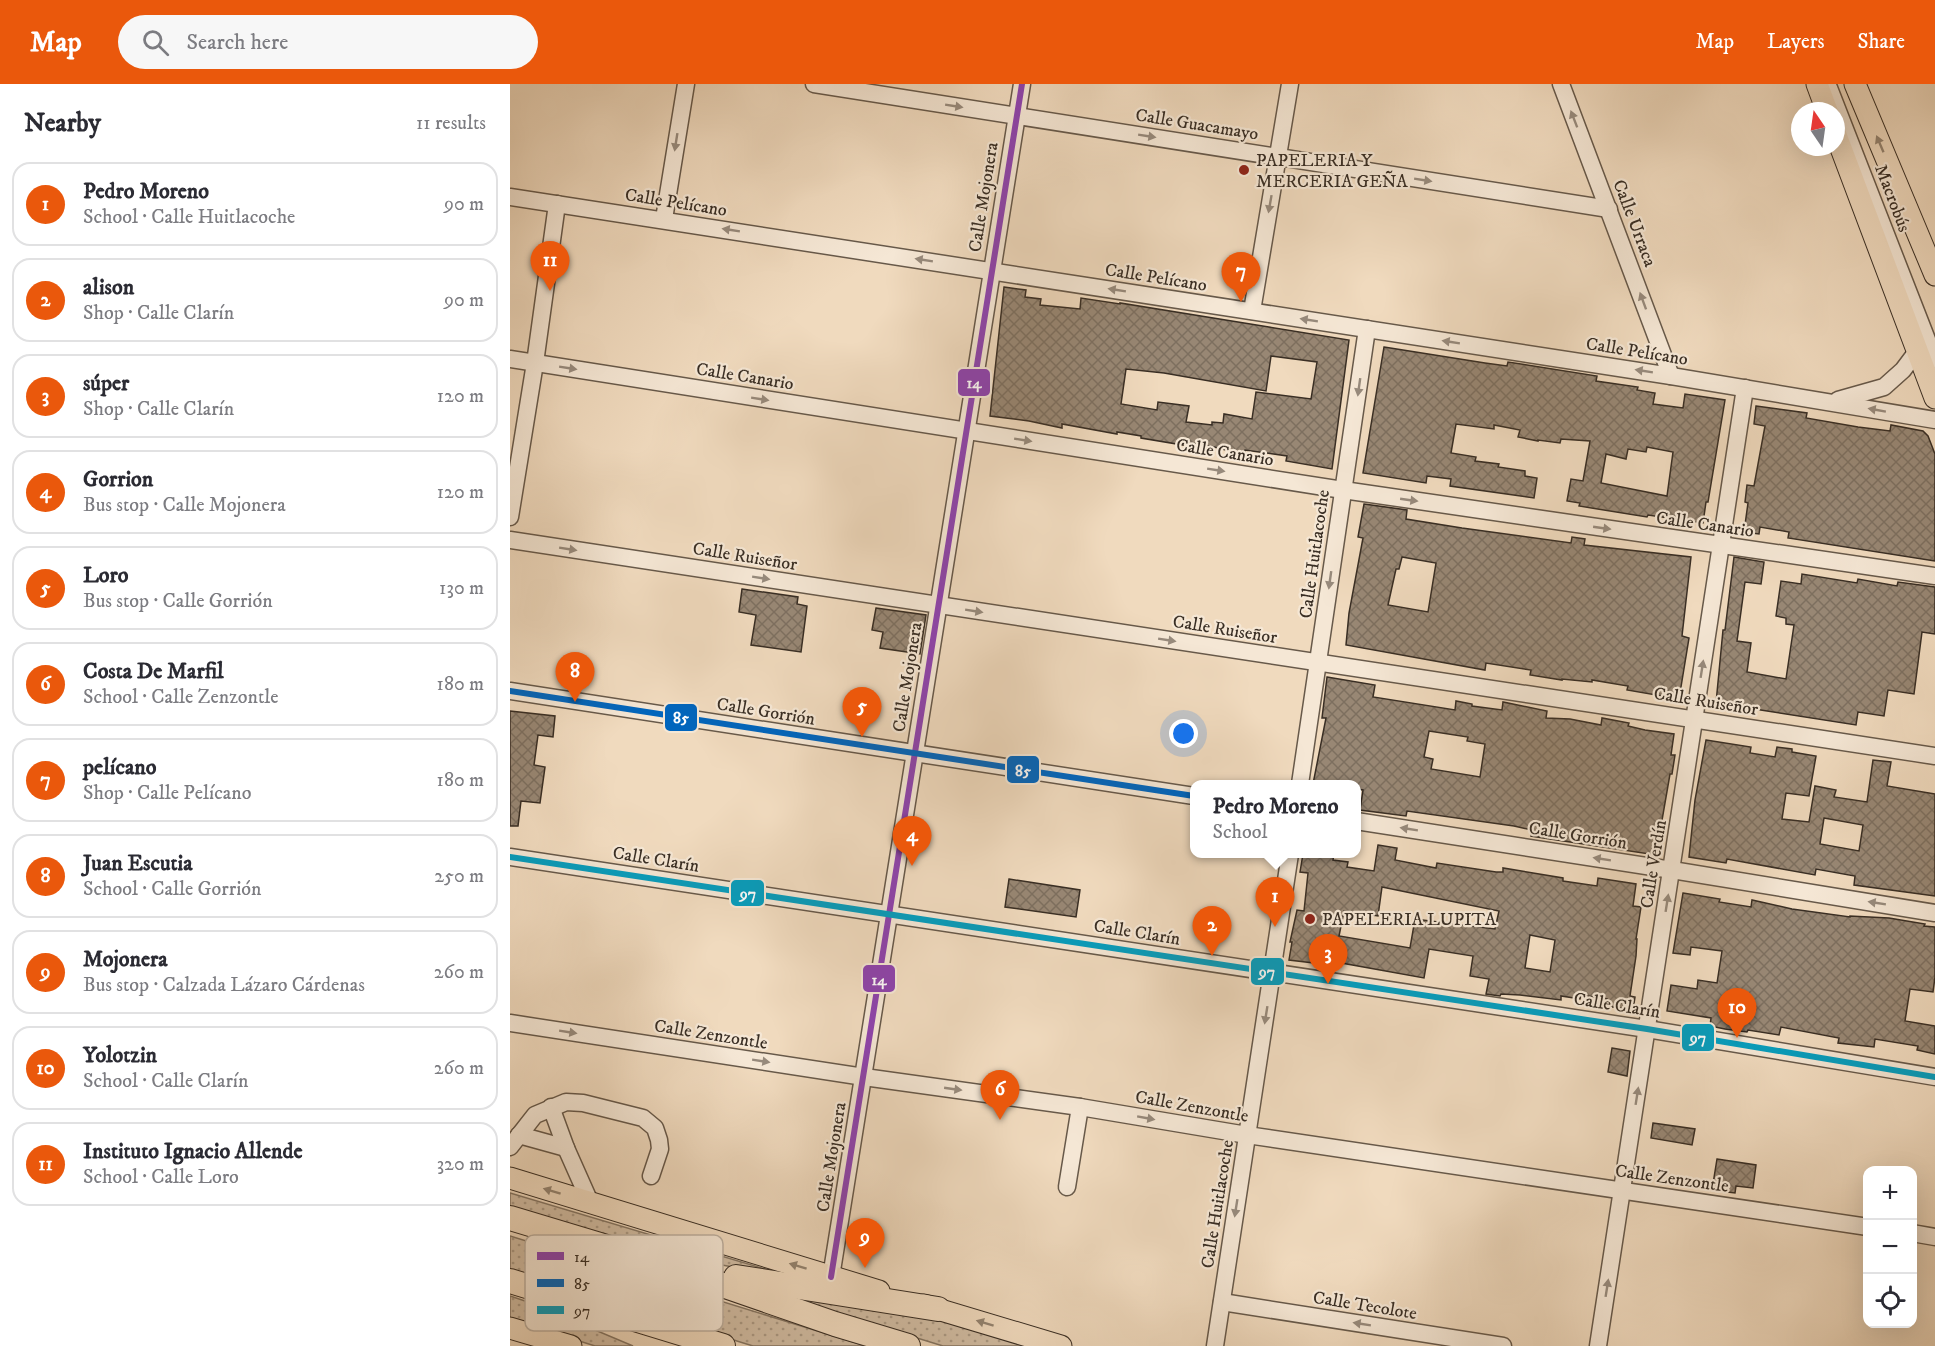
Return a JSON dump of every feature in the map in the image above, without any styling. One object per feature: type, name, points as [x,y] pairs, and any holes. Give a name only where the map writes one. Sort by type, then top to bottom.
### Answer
[{"type":"highway","points":[[510,1218],[565,1235]]},
{"type":"highway","points":[[723,1275],[938,1309]]},
{"type":"highway","points":[[723,1286],[908,1346]]},
{"type":"highway","points":[[630,1331],[666,1346]]},
{"type":"highway","points":[[673,1331],[723,1346]]},
{"type":"main road","points":[[1817,84],[1824,102]]},
{"type":"main road","points":[[1855,84],[1935,276]]},
{"type":"main road","points":[[1845,156],[1929,350],[1935,398]]},
{"type":"main road","points":[[510,1178],[696,1235]]},
{"type":"main road","points":[[723,1243],[1061,1346]]},
{"type":"main road","points":[[510,1328],[571,1346]]},
{"type":"street","points":[[664,219],[686,84]]},
{"type":"street","name":"Calle Guacamayo","points":[[814,84],[1609,209]]},
{"type":"street","name":"Calle Mojonera","points":[[831,1277],[1022,84]]},
{"type":"street","points":[[1252,311],[1290,84]]},
{"type":"street","name":"Calle Urraca","points":[[1561,84],[1671,376]]},
{"type":"street","name":"Macrobús","points":[[1828,84],[1929,350]]},
{"type":"street","name":"Macrobús","points":[[1835,84],[1929,350]]},
{"type":"street","name":"Calle Pelícano","points":[[510,196],[1832,401],[1935,420]]},
{"type":"street","points":[[510,517],[535,363],[557,204]]},
{"type":"street","name":"Calle Huitlacoche","points":[[1301,780],[1367,329]]},
{"type":"street","name":"Calle Pelícano","points":[[1832,401],[1884,387],[1929,350]]},
{"type":"street","name":"Calle Canario","points":[[510,359],[1343,490],[1935,576]]},
{"type":"street","name":"Calle Verdín","points":[[1598,1346],[1745,388]]},
{"type":"street","name":"Calle Ruiseñor","points":[[510,540],[1935,756]]},
{"type":"street","name":"Calle Gorrión","points":[[510,691],[1190,795]]},
{"type":"street","name":"Calle Gorrión","points":[[1361,822],[1935,913]]},
{"type":"street","name":"Calle Clarín","points":[[510,857],[1647,1029],[1935,1077]]},
{"type":"street","name":"Calle Huitlacoche","points":[[1215,1346],[1289,858]]},
{"type":"street","name":"Calle Zenzontle","points":[[510,1023],[864,1077],[1080,1107],[1247,1136],[1863,1226]]},
{"type":"street","points":[[514,1141],[535,1115],[566,1102],[583,1103],[643,1118],[655,1128],[659,1140],[660,1149],[651,1176]]},
{"type":"street","points":[[559,1130],[567,1118],[583,1103]]},
{"type":"street","points":[[551,1107],[590,1202]]},
{"type":"street","points":[[1067,1187],[1080,1107]]},
{"type":"street","points":[[514,1141],[566,1148]]},
{"type":"street","points":[[1917,1234],[1935,1237]]},
{"type":"street","name":"Calle Tecolote","points":[[1222,1302],[1493,1345]]},
{"type":"shaded area","points":[[510,1193],[651,1235],[592,1235],[510,1210]]},
{"type":"shaded area","points":[[510,1236],[525,1241],[525,1276],[510,1271]]},
{"type":"shaded area","points":[[723,1256],[802,1280],[723,1265]]},
{"type":"shaded area","points":[[758,1289],[932,1318],[1026,1346],[943,1346]]},
{"type":"shaded area","points":[[510,1296],[525,1301],[525,1324],[510,1319]]},
{"type":"shaded area","points":[[723,1302],[866,1346],[753,1346],[704,1331],[723,1331]]},
{"type":"shaded area","points":[[548,1331],[597,1331],[633,1346],[595,1346]]},
{"type":"building","points":[[1004,287],[1026,290],[1025,297],[1041,299],[1040,305],[1080,309],[1081,298],[1349,340],[1332,469],[1286,461],[1287,456],[1245,450],[1244,455],[1210,446],[1183,443],[1183,445],[1117,432],[1117,434],[1062,424],[1062,428],[990,416]],"holes":[[[1271,356],[1317,362],[1311,399],[1256,392],[1252,419],[1224,414],[1223,423],[1212,422],[1212,425],[1186,422],[1189,406],[1158,402],[1157,410],[1121,404],[1126,369],[1164,373],[1266,391]]]},
{"type":"building","points":[[1384,347],[1507,366],[1508,362],[1597,376],[1596,381],[1638,387],[1637,390],[1655,393],[1653,404],[1683,408],[1685,394],[1725,400],[1703,523],[1579,506],[1580,503],[1567,501],[1571,479],[1583,481],[1590,441],[1561,439],[1560,443],[1538,441],[1518,437],[1520,430],[1494,425],[1494,429],[1456,424],[1451,453],[1476,457],[1475,461],[1499,464],[1498,467],[1525,471],[1525,476],[1537,478],[1534,498],[1450,486],[1451,479],[1427,476],[1426,483],[1363,473]],"holes":[[[1647,447],[1673,452],[1667,496],[1601,483],[1606,454],[1626,459],[1628,449],[1646,452]]]},
{"type":"building","points":[[1756,406],[1807,413],[1806,418],[1858,427],[1890,431],[1891,425],[1923,431],[1928,436],[1935,454],[1935,561],[1788,538],[1789,532],[1760,527],[1759,534],[1744,532],[1748,503],[1745,502],[1747,485],[1754,486],[1765,426],[1754,424]]},
{"type":"building","points":[[1364,504],[1407,510],[1406,519],[1571,543],[1572,537],[1585,539],[1584,545],[1691,557],[1682,636],[1689,638],[1679,699],[1627,690],[1628,686],[1592,680],[1592,682],[1562,680],[1530,675],[1531,670],[1486,663],[1485,670],[1346,645],[1349,613],[1363,538],[1358,537]],"holes":[[[1402,557],[1436,563],[1428,612],[1388,605],[1396,569],[1399,569]]]},
{"type":"building","points":[[1734,557],[1764,562],[1761,584],[1745,582],[1737,641],[1751,643],[1747,672],[1786,679],[1794,625],[1786,624],[1786,618],[1776,616],[1781,581],[1801,584],[1802,574],[1857,583],[1858,579],[1897,586],[1898,582],[1935,587],[1935,634],[1922,632],[1914,694],[1888,690],[1884,716],[1858,712],[1856,725],[1716,703],[1723,630],[1725,630]]},
{"type":"building","points":[[742,589],[798,597],[797,604],[807,606],[801,652],[751,645],[756,615],[739,612]]},
{"type":"building","points":[[876,608],[926,615],[920,654],[880,648],[883,632],[872,630]]},
{"type":"building","points":[[1327,677],[1375,685],[1373,697],[1455,710],[1456,701],[1472,704],[1472,706],[1502,710],[1503,702],[1547,711],[1546,718],[1570,719],[1601,725],[1602,718],[1629,723],[1628,726],[1645,730],[1674,734],[1671,755],[1675,755],[1656,855],[1531,836],[1532,830],[1514,826],[1407,811],[1406,816],[1361,810],[1363,790],[1361,790],[1361,780],[1314,780],[1326,718],[1322,718]],"holes":[[[1429,731],[1468,737],[1467,741],[1485,744],[1480,777],[1431,769],[1433,759],[1424,757]]]},
{"type":"building","points":[[510,711],[555,716],[553,737],[538,735],[534,765],[545,767],[540,803],[521,801],[518,826],[510,826]]},
{"type":"building","points":[[1706,740],[1751,747],[1750,753],[1775,757],[1777,747],[1816,756],[1809,796],[1786,793],[1782,819],[1809,822],[1815,786],[1836,790],[1834,797],[1867,802],[1873,760],[1891,762],[1887,786],[1935,794],[1935,896],[1854,885],[1855,876],[1816,869],[1815,875],[1727,859],[1726,863],[1689,857],[1695,800]],"holes":[[[1824,818],[1863,825],[1859,851],[1820,844]]]},
{"type":"building","points":[[1378,845],[1397,848],[1395,860],[1436,868],[1437,863],[1496,872],[1503,872],[1503,868],[1597,886],[1598,878],[1636,884],[1633,906],[1641,907],[1630,996],[1635,997],[1633,1010],[1606,1006],[1607,999],[1581,995],[1580,999],[1561,996],[1561,1000],[1486,994],[1489,979],[1470,976],[1473,956],[1429,949],[1424,978],[1330,961],[1330,965],[1289,960],[1292,942],[1290,942],[1297,910],[1304,911],[1308,873],[1300,872],[1302,858],[1333,858],[1333,860],[1348,862],[1347,867],[1374,871]],"holes":[[[1382,887],[1499,911],[1495,929],[1415,919],[1410,948],[1339,936],[1344,911],[1378,916]],[[1530,935],[1555,940],[1550,972],[1525,968]]]},
{"type":"building","points":[[1009,879],[1080,890],[1076,917],[1005,907]]},
{"type":"building","points":[[1683,893],[1751,907],[1752,900],[1792,909],[1850,917],[1889,918],[1935,927],[1933,992],[1910,989],[1905,1021],[1935,1026],[1935,1054],[1917,1050],[1918,1046],[1875,1039],[1874,1047],[1838,1043],[1839,1038],[1781,1027],[1779,1035],[1725,1029],[1710,1026],[1711,1018],[1667,1011],[1671,985],[1697,989],[1698,980],[1717,983],[1722,951],[1691,947],[1690,955],[1673,953]]},
{"type":"building","points":[[1612,1048],[1630,1051],[1627,1076],[1608,1072]]},
{"type":"building","points":[[1653,1123],[1695,1129],[1692,1145],[1651,1138]]},
{"type":"building","points":[[1717,1159],[1756,1165],[1753,1188],[1736,1186],[1735,1193],[1712,1190]]},
{"type":"transit line","name":"14","points":[[831,1277],[1022,84]]},
{"type":"transit line","name":"85","points":[[510,691],[1190,795]]},
{"type":"transit line","name":"97","points":[[510,857],[1647,1029],[1935,1077]]},
{"type":"place","name":"PAPELERIA Y MERCERIA GEÑA","points":[[1244,170]]},
{"type":"place","name":"Instituto Ignacio Allende","points":[[550,291]]},
{"type":"place","name":"pelícano","points":[[1241,302]]},
{"type":"place","name":"Juan Escutia","points":[[575,702]]},
{"type":"place","name":"Loro","points":[[862,737]]},
{"type":"place","name":"Gorrion","points":[[912,866]]},
{"type":"place","name":"PAPELERIA LUPITA","points":[[1310,919]]},
{"type":"place","name":"Pedro Moreno","points":[[1275,927]]},
{"type":"place","name":"alison","points":[[1212,956]]},
{"type":"place","name":"súper","points":[[1328,984]]},
{"type":"place","name":"Yolotzin","points":[[1737,1038]]},
{"type":"place","name":"Costa De Marfil","points":[[1000,1120]]},
{"type":"place","name":"Mojonera","points":[[865,1268]]}]
